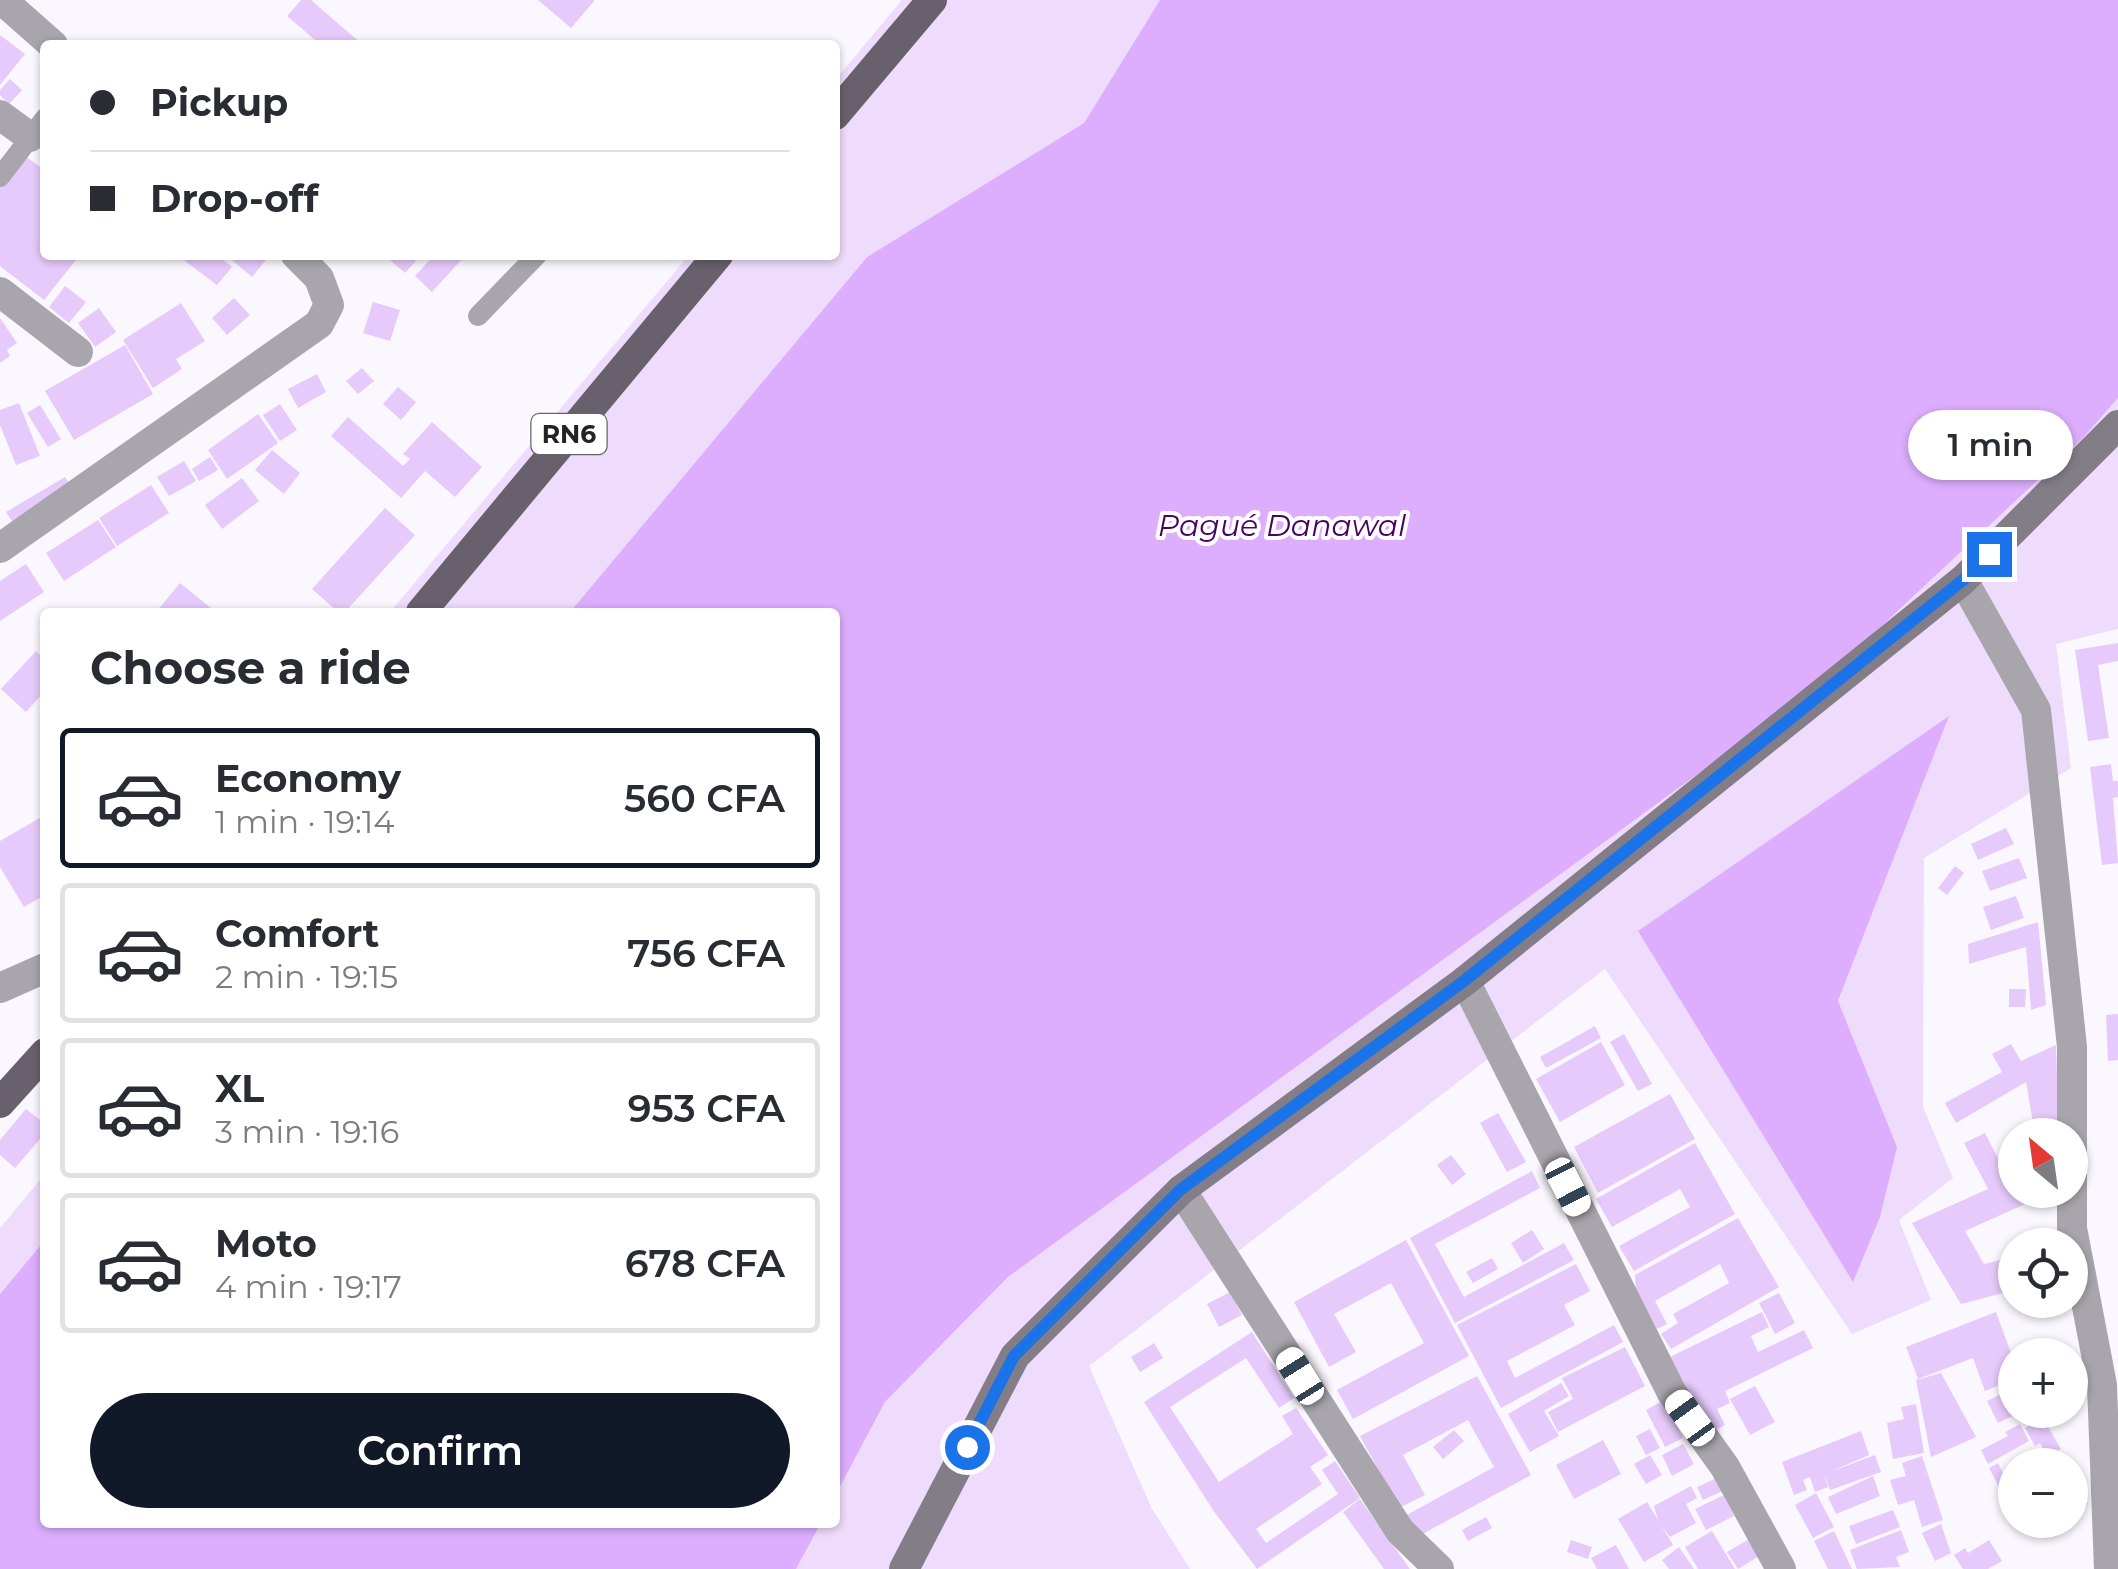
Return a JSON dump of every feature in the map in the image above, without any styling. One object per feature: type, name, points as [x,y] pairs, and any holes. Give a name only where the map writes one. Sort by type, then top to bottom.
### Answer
[{"type":"main road","points":[[840,109],[932,0]]},
{"type":"main road","name":"RN6","points":[[423,608],[714,260]]},
{"type":"main road","points":[[0,1103],[40,1059]]},
{"type":"street","points":[[2,0],[47,40]]},
{"type":"street","points":[[0,115],[38,128]]},
{"type":"street","points":[[0,548],[320,324],[329,305],[319,278],[301,260]]},
{"type":"street","points":[[0,292],[78,352]]},
{"type":"street","points":[[904,1569],[1014,1356],[1180,1190],[1464,981],[1963,580],[2118,425]]},
{"type":"street","points":[[1963,580],[2036,710],[2072,1047],[2072,1228],[2102,1385],[2109,1569]]},
{"type":"street","points":[[0,988],[40,970]]},
{"type":"street","points":[[1464,981],[1672,1394],[1725,1467],[1781,1569]]},
{"type":"street","points":[[1180,1190],[1400,1531],[1439,1569]]},
{"type":"lane","points":[[0,177],[38,128]]},
{"type":"lane","points":[[478,316],[533,260]]},
{"type":"shaded area","points":[[902,0],[1160,0],[1084,123],[867,257],[573,608],[393,608],[685,260],[840,260],[840,74]]},
{"type":"shaded area","points":[[2118,398],[2118,629],[2056,644],[2071,768],[1924,858],[1923,1107],[1953,1178],[1899,1220],[1931,1300],[1852,1334],[1605,969],[1089,1366],[1151,1507],[1190,1569],[796,1569],[818,1528],[840,1528],[840,1487],[885,1402],[1008,1277],[1813,690],[2083,438]],"holes":[[[1948,717],[1838,1001],[1853,1281],[1639,931]]]},
{"type":"shaded area","points":[[40,1180],[40,1246],[0,1294],[0,1228]]},
{"type":"water","name":"Pagué Danawal","points":[[1160,0],[2118,0],[2118,398],[2083,438],[1813,690],[1008,1277],[885,1402],[840,1487],[840,608],[573,608],[867,257],[1084,123]]},
{"type":"water","points":[[1949,716],[1838,1001],[1897,1147],[1880,1217],[1853,1282],[1638,931]]},
{"type":"water","points":[[40,1246],[40,1528],[818,1528],[796,1569],[0,1569],[0,1294]]},
{"type":"building","points":[[301,0],[311,0],[357,40],[315,40],[287,16]]},
{"type":"building","points":[[538,0],[595,0],[571,28]]},
{"type":"building","points":[[0,35],[25,54],[0,85]]},
{"type":"building","points":[[10,79],[22,90],[9,104],[0,90]]},
{"type":"building","points":[[23,154],[40,167],[40,260],[76,260],[44,300],[0,266],[0,184]]},
{"type":"building","points":[[184,260],[223,260],[232,267],[217,285]]},
{"type":"building","points":[[232,260],[266,260],[252,277]]},
{"type":"building","points":[[390,260],[415,260],[405,273]]},
{"type":"building","points":[[429,260],[461,260],[432,292],[415,276]]},
{"type":"building","points":[[65,286],[86,302],[69,323],[49,307]]},
{"type":"building","points":[[234,298],[250,315],[227,335],[212,318]]},
{"type":"building","points":[[373,302],[400,310],[390,341],[363,333]]},
{"type":"building","points":[[181,303],[205,341],[176,359],[182,369],[153,388],[123,340]]},
{"type":"building","points":[[99,308],[116,332],[95,347],[78,323]]},
{"type":"building","points":[[0,318],[17,343],[7,350],[10,356],[0,363]]},
{"type":"building","points":[[125,345],[153,394],[74,440],[45,391]]},
{"type":"building","points":[[362,368],[374,381],[358,394],[346,381]]},
{"type":"building","points":[[317,374],[326,392],[298,408],[288,389]]},
{"type":"building","points":[[398,387],[416,402],[401,420],[383,404]]},
{"type":"building","points":[[19,403],[40,456],[16,465],[0,425],[0,410]]},
{"type":"building","points":[[280,404],[297,430],[280,441],[263,415]]},
{"type":"building","points":[[40,405],[61,439],[48,447],[27,413]]},
{"type":"building","points":[[258,414],[278,443],[227,479],[208,450]]},
{"type":"building","points":[[348,417],[403,466],[410,459],[403,454],[432,422],[482,467],[455,497],[425,471],[401,498],[331,436]]},
{"type":"building","points":[[272,450],[300,473],[284,494],[255,470]]},
{"type":"building","points":[[210,457],[218,470],[199,481],[192,469]]},
{"type":"building","points":[[184,461],[196,481],[169,496],[157,477]]},
{"type":"building","points":[[65,477],[73,490],[14,524],[6,512]]},
{"type":"building","points":[[242,478],[259,501],[222,529],[205,505]]},
{"type":"building","points":[[151,485],[169,513],[117,546],[99,518]]},
{"type":"building","points":[[385,508],[415,535],[349,608],[333,608],[312,589]]},
{"type":"building","points":[[98,520],[116,547],[64,581],[46,553]]},
{"type":"building","points":[[26,564],[44,592],[0,621],[0,581]]},
{"type":"building","points":[[180,583],[211,608],[159,608]]},
{"type":"building","points":[[2118,643],[2118,661],[2098,665],[2109,738],[2088,741],[2075,650]]},
{"type":"building","points":[[36,651],[40,655],[40,697],[26,712],[1,689]]},
{"type":"building","points":[[2111,764],[2113,781],[2118,781],[2118,797],[2113,798],[2118,863],[2102,865],[2090,767]]},
{"type":"building","points":[[40,818],[40,898],[24,907],[0,867],[0,841]]},
{"type":"building","points":[[2006,828],[2014,844],[1978,860],[1971,844]]},
{"type":"building","points":[[2019,858],[2027,878],[1990,891],[1982,871]]},
{"type":"building","points":[[1955,866],[1964,873],[1947,895],[1938,888]]},
{"type":"building","points":[[2016,896],[2024,918],[1991,930],[1983,907]]},
{"type":"building","points":[[2038,922],[2046,1005],[2031,1010],[2026,947],[1969,964],[1968,944]]},
{"type":"building","points":[[2009,989],[2026,989],[2025,1007],[2009,1007]]},
{"type":"building","points":[[2118,1014],[2118,1060],[2108,1061],[2106,1015]]},
{"type":"building","points":[[1595,1026],[1601,1038],[1546,1068],[1540,1057]]},
{"type":"building","points":[[1624,1034],[1652,1084],[1638,1091],[1610,1042]]},
{"type":"building","points":[[1601,1042],[1625,1085],[1560,1122],[1536,1079]]},
{"type":"building","points":[[2011,1044],[2021,1061],[2056,1045],[2058,1118],[2032,1118],[2026,1082],[1956,1123],[1945,1103],[2002,1072],[1992,1054]]},
{"type":"building","points":[[1670,1094],[1695,1139],[1598,1193],[1574,1147]]},
{"type":"building","points":[[26,1109],[40,1120],[40,1139],[15,1168],[0,1155],[0,1140]]},
{"type":"building","points":[[1498,1113],[1526,1162],[1507,1172],[1480,1123]]},
{"type":"building","points":[[1985,1133],[1998,1158],[1998,1208],[2016,1208],[1965,1231],[1984,1264],[1998,1260],[1998,1294],[1961,1304],[1912,1223],[1988,1189],[1964,1143]]},
{"type":"building","points":[[1695,1143],[1735,1214],[1634,1271],[1619,1246],[1690,1207],[1680,1189],[1612,1227],[1596,1199]]},
{"type":"building","points":[[1451,1155],[1466,1174],[1452,1185],[1437,1165]]},
{"type":"building","points":[[1532,1171],[1540,1188],[1435,1244],[1464,1297],[1564,1243],[1574,1260],[1455,1323],[1410,1238]]},
{"type":"building","points":[[1738,1218],[1779,1287],[1671,1349],[1661,1334],[1678,1323],[1673,1314],[1729,1283],[1720,1264],[1655,1301],[1667,1324],[1657,1329],[1636,1289],[1635,1275]]},
{"type":"building","points":[[1532,1230],[1544,1249],[1523,1263],[1511,1243]]},
{"type":"building","points":[[1406,1240],[1469,1356],[1353,1419],[1337,1390],[1424,1343],[1391,1283],[1334,1314],[1356,1352],[1329,1367],[1294,1302]]},
{"type":"building","points":[[1492,1258],[1498,1269],[1473,1283],[1466,1272]]},
{"type":"building","points":[[1576,1264],[1590,1291],[1564,1305],[1575,1325],[1507,1361],[1515,1378],[1614,1325],[1623,1342],[1501,1408],[1457,1325]]},
{"type":"building","points":[[1230,1292],[1242,1315],[1219,1327],[1207,1304]]},
{"type":"building","points":[[1779,1293],[1795,1323],[1775,1334],[1759,1303]]},
{"type":"building","points":[[1762,1312],[1769,1327],[1751,1336],[1758,1352],[1804,1330],[1813,1348],[1725,1391],[1730,1403],[1717,1409],[1725,1425],[1708,1434],[1670,1357]]},
{"type":"building","points":[[1996,1312],[2006,1338],[1998,1338],[1998,1386],[1985,1391],[1973,1358],[1918,1379],[1906,1347]]},
{"type":"building","points":[[1252,1332],[1294,1398],[1279,1408],[1246,1358],[1170,1407],[1219,1482],[1293,1434],[1282,1416],[1296,1408],[1328,1455],[1310,1467],[1322,1484],[1256,1529],[1266,1543],[1338,1494],[1322,1470],[1335,1461],[1360,1498],[1257,1569],[1213,1510],[1144,1402]]},
{"type":"building","points":[[1154,1343],[1163,1358],[1140,1372],[1131,1357]]},
{"type":"building","points":[[1625,1347],[1645,1386],[1558,1432],[1548,1412],[1573,1399],[1562,1378]]},
{"type":"building","points":[[1941,1373],[1976,1437],[1931,1457],[1916,1380]]},
{"type":"building","points":[[1477,1376],[1531,1475],[1417,1537],[1405,1516],[1494,1467],[1468,1420],[1403,1455],[1425,1495],[1399,1508],[1360,1436]]},
{"type":"building","points":[[1561,1383],[1569,1396],[1544,1411],[1559,1436],[1530,1452],[1508,1414]]},
{"type":"building","points":[[1755,1386],[1775,1422],[1750,1435],[1730,1399]]},
{"type":"building","points":[[1998,1396],[1998,1423],[1987,1401]]},
{"type":"building","points":[[1664,1400],[1683,1438],[1665,1447],[1646,1410]]},
{"type":"building","points":[[1916,1404],[1924,1453],[1893,1459],[1887,1423],[1904,1419],[1901,1407]]},
{"type":"building","points":[[2022,1428],[2029,1441],[2017,1448],[1998,1448],[1998,1458],[1988,1464],[1981,1450],[2008,1436],[2005,1432]]},
{"type":"building","points":[[2025,1428],[2049,1428],[2060,1448],[2043,1448],[2040,1443],[2035,1446]]},
{"type":"building","points":[[1650,1429],[1660,1448],[1646,1455],[1636,1436]]},
{"type":"building","points":[[1454,1430],[1464,1441],[1443,1459],[1433,1447]]},
{"type":"building","points":[[1861,1431],[1869,1455],[1830,1472],[1875,1455],[1881,1472],[1830,1490],[1824,1473],[1828,1487],[1815,1492],[1810,1477],[1803,1480],[1807,1490],[1794,1495],[1782,1462]]},
{"type":"building","points":[[1603,1440],[1621,1474],[1574,1499],[1556,1465]]},
{"type":"building","points":[[1683,1444],[1694,1464],[1672,1476],[1662,1455]]},
{"type":"building","points":[[1650,1455],[1662,1475],[1646,1484],[1634,1464]]},
{"type":"building","points":[[1922,1456],[1943,1520],[1922,1527],[1914,1500],[1898,1505],[1890,1480],[1906,1476],[1902,1463]]},
{"type":"building","points":[[1998,1463],[1998,1485],[1989,1468]]},
{"type":"building","points":[[1873,1476],[1880,1496],[1836,1514],[1828,1497]]},
{"type":"building","points":[[1719,1477],[1725,1490],[1703,1500],[1697,1487]]},
{"type":"building","points":[[1691,1486],[1697,1498],[1686,1504],[1696,1523],[1670,1537],[1661,1525],[1673,1545],[1644,1562],[1618,1519],[1647,1502],[1658,1520],[1654,1506]]},
{"type":"building","points":[[1816,1493],[1834,1527],[1813,1538],[1795,1505]]},
{"type":"building","points":[[1724,1495],[1734,1516],[1706,1530],[1695,1509]]},
{"type":"building","points":[[1360,1499],[1410,1569],[1384,1569],[1343,1512]]},
{"type":"building","points":[[1893,1510],[1900,1527],[1856,1544],[1849,1526]]},
{"type":"building","points":[[1486,1517],[1492,1528],[1468,1541],[1462,1530]]},
{"type":"building","points":[[1941,1524],[1951,1553],[1935,1561],[1922,1533]]},
{"type":"building","points":[[1901,1530],[1909,1552],[1896,1557],[1900,1567],[1857,1569],[1850,1550]]},
{"type":"building","points":[[1712,1531],[1735,1569],[1698,1569],[1685,1547]]},
{"type":"building","points":[[1834,1531],[1852,1569],[1828,1569],[1814,1541]]},
{"type":"building","points":[[1751,1538],[1761,1555],[1738,1569],[1727,1552]]},
{"type":"building","points":[[1571,1540],[1592,1547],[1588,1559],[1567,1552]]},
{"type":"building","points":[[1989,1540],[2002,1561],[1988,1569],[1963,1569],[1954,1555],[1965,1548],[1968,1553]]},
{"type":"building","points":[[1616,1545],[1629,1569],[1597,1569],[1591,1558]]},
{"type":"building","points":[[1679,1547],[1694,1569],[1669,1569],[1662,1560]]},
{"type":"route","points":[[967,1447],[1014,1356],[1180,1190],[1464,981],[1963,580],[1989,554]]}]
